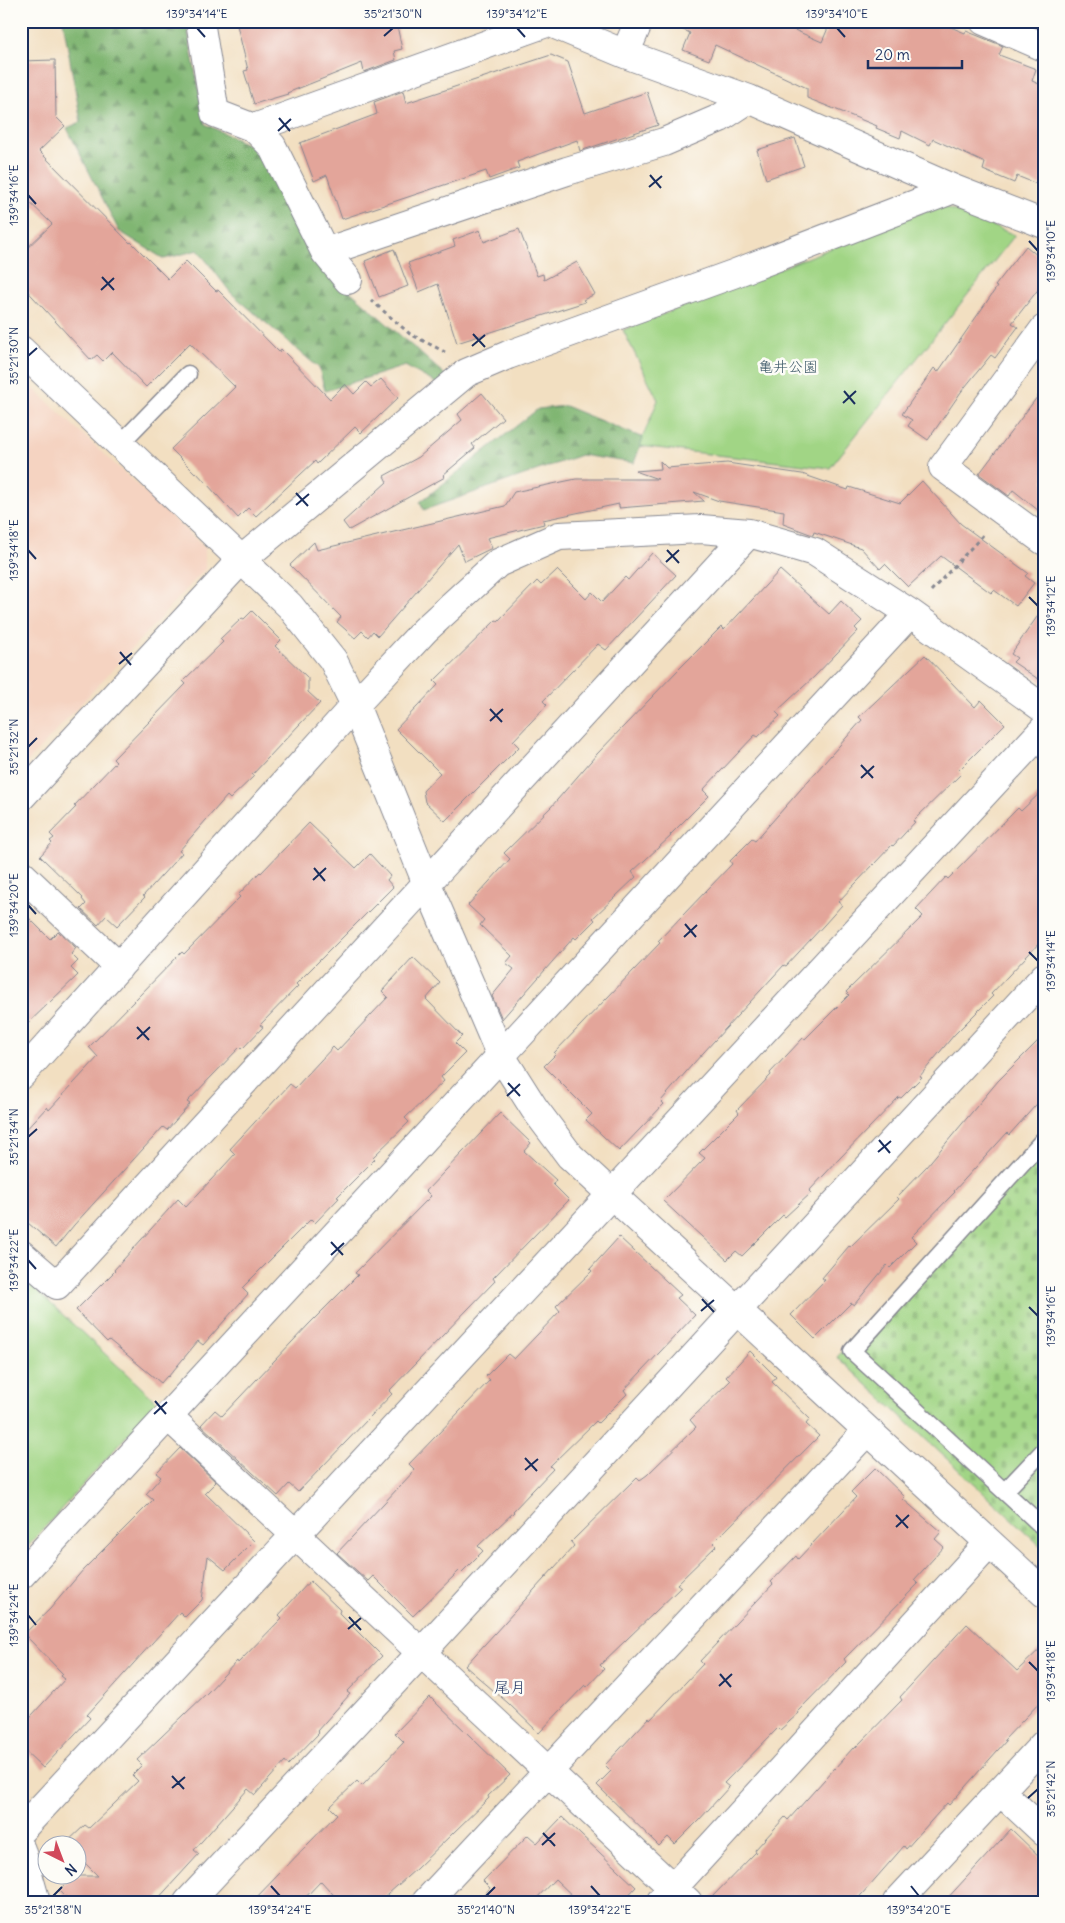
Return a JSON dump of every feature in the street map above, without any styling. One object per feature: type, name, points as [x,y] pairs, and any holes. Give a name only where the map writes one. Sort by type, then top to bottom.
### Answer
[{"type":"street","points":[[200,21],[215,113],[254,128],[272,146],[325,252],[348,280]]},
{"type":"street","points":[[625,54],[640,21]]},
{"type":"street","points":[[984,21],[1044,47]]},
{"type":"street","points":[[254,128],[548,22],[625,54],[749,99],[954,189],[1044,224]]},
{"type":"street","points":[[325,252],[568,171],[664,142],[720,118],[749,99]]},
{"type":"street","points":[[21,797],[241,560],[466,373],[508,355],[733,274],[954,189]]},
{"type":"street","points":[[1044,329],[943,467],[1044,541]]},
{"type":"street","points":[[21,350],[290,606],[333,660],[354,705],[426,884],[501,1056],[534,1108],[570,1156],[610,1195],[1044,1593]]},
{"type":"street","points":[[21,1075],[354,705],[425,630],[498,563],[559,536],[701,529],[749,533],[815,552],[910,613],[1044,709]]},
{"type":"street","points":[[21,1254],[57,1285],[749,533]]},
{"type":"street","points":[[21,1575],[910,613]]},
{"type":"street","points":[[21,1830],[1044,729]]},
{"type":"street","points":[[21,874],[119,967]]},
{"type":"street","points":[[188,1902],[421,1653],[1044,977]]},
{"type":"street","points":[[168,1416],[548,1771],[674,1897],[989,1544]]},
{"type":"street","points":[[426,1902],[867,1431]]},
{"type":"street","points":[[897,1902],[1044,1744]]},
{"type":"street","points":[[1000,1791],[1044,1832]]},
{"type":"street","points":[[21,1850],[36,1902]]},
{"type":"lane","points":[[120,444],[188,374]]},
{"type":"lane","points":[[1044,1139],[852,1351],[1044,1528]]},
{"type":"lane","points":[[1004,1491],[1044,1450]]},
{"type":"path","points":[[348,280],[410,334],[454,357],[466,373]]},
{"type":"path","points":[[910,613],[1004,513]]},
{"type":"shaded area","points":[[21,377],[205,548],[205,569],[21,769]]},
{"type":"green space","points":[[63,21],[186,21],[205,124],[261,151],[317,262],[445,375],[439,385],[405,366],[325,391],[319,368],[231,293],[198,250],[164,259],[119,231],[67,128],[81,122]]},
{"type":"green space","name":"亀井公園","points":[[941,205],[1015,235],[830,468],[639,446],[658,400],[623,330]]},
{"type":"green space","points":[[565,406],[643,438],[634,463],[581,455],[424,510],[420,502],[538,409]]},
{"type":"green space","points":[[1044,1144],[1044,1549],[837,1357]]},
{"type":"green space","points":[[21,1276],[157,1402],[21,1554]]},
{"type":"building","points":[[236,21],[396,21],[402,49],[394,51],[396,60],[364,72],[362,63],[288,94],[254,104],[244,71],[248,70]]},
{"type":"building","points":[[665,21],[774,21],[822,42],[831,21],[936,21],[1003,46],[999,55],[1036,69],[1032,81],[1044,86],[1044,187],[1017,176],[1014,183],[983,170],[985,163],[933,139],[930,145],[902,131],[900,138],[876,128],[877,126],[807,98],[807,88],[715,45],[709,60],[683,50],[690,33]]},
{"type":"building","points":[[551,55],[568,62],[585,113],[647,92],[658,125],[580,151],[577,140],[517,162],[519,168],[489,179],[486,171],[342,219],[327,175],[314,181],[300,143],[377,114],[374,102],[403,91],[406,103]]},
{"type":"building","points":[[55,60],[56,117],[65,126],[39,151],[130,243],[168,279],[186,261],[216,291],[218,290],[279,352],[281,349],[330,399],[345,384],[354,394],[366,382],[371,387],[381,379],[398,398],[361,433],[355,427],[317,464],[315,461],[256,516],[248,508],[238,518],[196,472],[171,449],[235,387],[190,343],[146,387],[112,352],[103,361],[97,355],[91,360],[21,284],[21,254],[52,224],[21,194],[21,61]]},
{"type":"building","points":[[795,138],[804,166],[766,179],[757,150]]},
{"type":"building","points":[[519,229],[537,276],[543,274],[544,280],[577,262],[595,294],[583,300],[585,302],[457,343],[438,284],[419,292],[408,263],[455,246],[453,240],[480,230],[484,242]]},
{"type":"building","points":[[1026,246],[1044,261],[1044,282],[1012,323],[1018,327],[995,358],[991,355],[961,392],[928,440],[908,426],[912,420],[902,414],[934,368],[938,372],[997,287],[995,286]]},
{"type":"building","points":[[394,249],[408,286],[379,297],[365,261]]},
{"type":"building","points":[[1044,388],[1044,515],[1013,490],[1009,496],[979,474]]},
{"type":"building","points":[[482,393],[503,418],[472,444],[475,448],[443,475],[445,477],[349,530],[343,522],[387,482],[384,476],[419,457],[462,420],[458,414]]},
{"type":"building","points":[[660,461],[667,468],[727,463],[802,474],[848,490],[849,487],[900,503],[922,481],[961,524],[1028,573],[1025,576],[1034,583],[1016,606],[994,590],[991,593],[941,556],[908,587],[885,564],[880,569],[861,548],[814,532],[813,535],[783,524],[784,511],[719,501],[694,492],[704,501],[619,508],[619,504],[543,520],[544,524],[487,538],[492,548],[465,561],[458,544],[378,636],[373,631],[368,637],[362,631],[355,638],[337,622],[341,617],[290,565],[314,542],[317,550],[505,506],[514,492],[576,479],[658,479],[635,471],[661,469]]},
{"type":"building","points":[[652,553],[676,575],[606,650],[598,644],[543,701],[547,705],[513,741],[519,747],[445,821],[425,802],[423,791],[440,773],[396,729],[438,685],[434,681],[496,620],[498,621],[537,581],[541,585],[557,570],[586,599],[592,592],[602,602],[625,577],[628,580]]},
{"type":"building","points":[[780,570],[829,614],[841,601],[862,621],[855,628],[858,631],[814,677],[776,712],[780,716],[758,737],[755,735],[703,790],[709,796],[671,836],[632,872],[636,877],[593,918],[595,920],[576,939],[574,937],[502,1019],[492,996],[514,969],[506,963],[512,956],[480,925],[484,920],[468,905],[510,859],[504,853],[551,807],[597,754],[678,670],[721,627],[724,630]]},
{"type":"building","points":[[1044,607],[1044,683],[1013,662],[1017,658],[1011,654]]},
{"type":"building","points":[[252,611],[281,640],[275,646],[308,678],[308,692],[320,703],[252,775],[254,776],[230,799],[227,796],[179,851],[182,853],[143,896],[145,897],[117,926],[106,916],[98,925],[81,909],[86,904],[83,898],[40,856],[52,843],[50,841],[54,838],[50,834],[116,762],[113,759],[186,684],[183,681],[223,642],[220,639]]},
{"type":"building","points":[[925,655],[975,707],[981,700],[1005,724],[958,771],[961,774],[913,821],[915,822],[893,846],[838,902],[842,905],[692,1065],[661,1101],[664,1104],[619,1151],[586,1120],[592,1114],[544,1066],[556,1054],[554,1053],[660,943],[658,941],[732,864],[730,861],[752,839],[755,841],[862,720],[859,717]]},
{"type":"building","points":[[1044,789],[1044,938],[991,994],[993,996],[954,1035],[920,1076],[922,1077],[901,1098],[899,1097],[840,1158],[809,1191],[811,1193],[785,1217],[783,1215],[742,1256],[736,1251],[727,1260],[663,1201],[705,1158],[699,1153],[739,1113],[737,1110],[771,1075],[770,1073],[803,1038],[805,1039],[849,995],[846,992],[923,916],[916,909],[946,877],[948,879],[1018,808],[1021,811]]},
{"type":"building","points":[[309,823],[356,868],[370,854],[390,876],[387,880],[393,887],[296,984],[298,986],[260,1025],[263,1027],[242,1049],[240,1047],[187,1102],[190,1104],[167,1130],[163,1127],[56,1247],[21,1217],[21,1135],[47,1107],[49,1110],[98,1057],[89,1047],[182,952],[184,954],[240,897],[238,895]]},
{"type":"building","points":[[21,910],[50,939],[58,931],[76,948],[71,954],[78,961],[71,968],[78,975],[21,1030]]},
{"type":"building","points":[[413,957],[440,983],[426,999],[462,1036],[455,1043],[465,1053],[441,1077],[444,1081],[405,1118],[409,1122],[373,1157],[375,1159],[337,1197],[339,1198],[315,1223],[311,1219],[242,1288],[248,1294],[203,1345],[198,1341],[161,1383],[109,1340],[107,1342],[76,1310],[115,1271],[178,1199],[186,1207],[235,1154],[230,1149],[290,1084],[295,1088],[333,1047],[337,1051],[388,997],[382,991]]},
{"type":"building","points":[[1044,1035],[1044,1096],[1009,1135],[1007,1133],[955,1192],[911,1237],[916,1242],[890,1268],[887,1265],[854,1305],[851,1303],[815,1339],[791,1315],[825,1280],[822,1278],[849,1246],[899,1199],[897,1197],[926,1167],[998,1081]]},
{"type":"building","points":[[500,1113],[531,1143],[524,1151],[556,1180],[553,1184],[569,1200],[493,1278],[495,1281],[389,1391],[392,1394],[298,1492],[289,1484],[278,1496],[201,1425],[215,1410],[222,1416],[358,1275],[355,1273],[431,1196],[426,1191]]},
{"type":"building","points":[[619,1237],[681,1295],[677,1298],[695,1315],[624,1390],[627,1394],[550,1466],[553,1469],[514,1512],[478,1546],[483,1551],[462,1572],[460,1570],[413,1616],[373,1576],[368,1581],[337,1553],[415,1470],[409,1464],[490,1380],[486,1376],[508,1354],[514,1359],[560,1311],[556,1306],[592,1271],[590,1269]]},
{"type":"building","points":[[750,1351],[776,1377],[772,1382],[810,1419],[806,1424],[819,1436],[713,1543],[716,1546],[677,1584],[681,1587],[600,1665],[604,1669],[587,1687],[585,1685],[539,1733],[465,1666],[574,1546],[571,1542],[637,1477],[640,1480],[647,1475],[696,1427],[690,1420],[730,1381],[726,1377]]},
{"type":"building","points":[[180,1448],[216,1482],[205,1493],[254,1541],[225,1570],[208,1556],[202,1600],[185,1617],[180,1612],[87,1715],[90,1718],[43,1768],[21,1747],[21,1727],[65,1679],[61,1676],[63,1674],[24,1634],[50,1609],[83,1570],[153,1500],[146,1494],[161,1477],[156,1473]]},
{"type":"building","points":[[875,1468],[905,1497],[903,1499],[941,1532],[935,1539],[944,1547],[914,1580],[918,1584],[844,1659],[846,1662],[798,1711],[799,1713],[780,1730],[778,1728],[724,1783],[729,1787],[699,1820],[675,1844],[668,1837],[659,1846],[597,1785],[611,1771],[605,1765],[703,1664],[700,1661],[773,1584],[771,1582],[796,1556],[798,1559],[856,1497],[851,1492]]},
{"type":"building","points":[[310,1581],[340,1610],[339,1613],[382,1656],[347,1692],[350,1694],[317,1731],[319,1733],[288,1765],[285,1761],[255,1795],[248,1789],[194,1850],[199,1854],[155,1902],[71,1902],[59,1890],[63,1886],[88,1886],[88,1876],[98,1876],[88,1866],[88,1836],[73,1836],[85,1825],[89,1828],[138,1781],[132,1775],[142,1765],[137,1760],[208,1692],[237,1661],[238,1663],[282,1618],[279,1615]]},
{"type":"building","points":[[967,1624],[1017,1671],[1044,1645],[1044,1698],[1004,1740],[1006,1741],[949,1805],[947,1803],[906,1849],[904,1846],[855,1902],[707,1902],[756,1852],[755,1850],[785,1817],[788,1820],[853,1748],[902,1700],[900,1697]]},
{"type":"building","points":[[430,1697],[510,1775],[416,1869],[379,1902],[340,1902],[321,1881],[301,1902],[252,1902],[337,1814],[330,1807],[357,1781],[362,1786],[404,1742],[395,1733]]},
{"type":"building","points":[[562,1817],[636,1887],[622,1902],[579,1902],[555,1879],[533,1902],[478,1902],[490,1888],[483,1881],[528,1835],[537,1843]]},
{"type":"building","points":[[1011,1829],[1044,1861],[1044,1902],[944,1902]]},
{"type":"district","name":"尾月","points":[[510,1687]]}]
